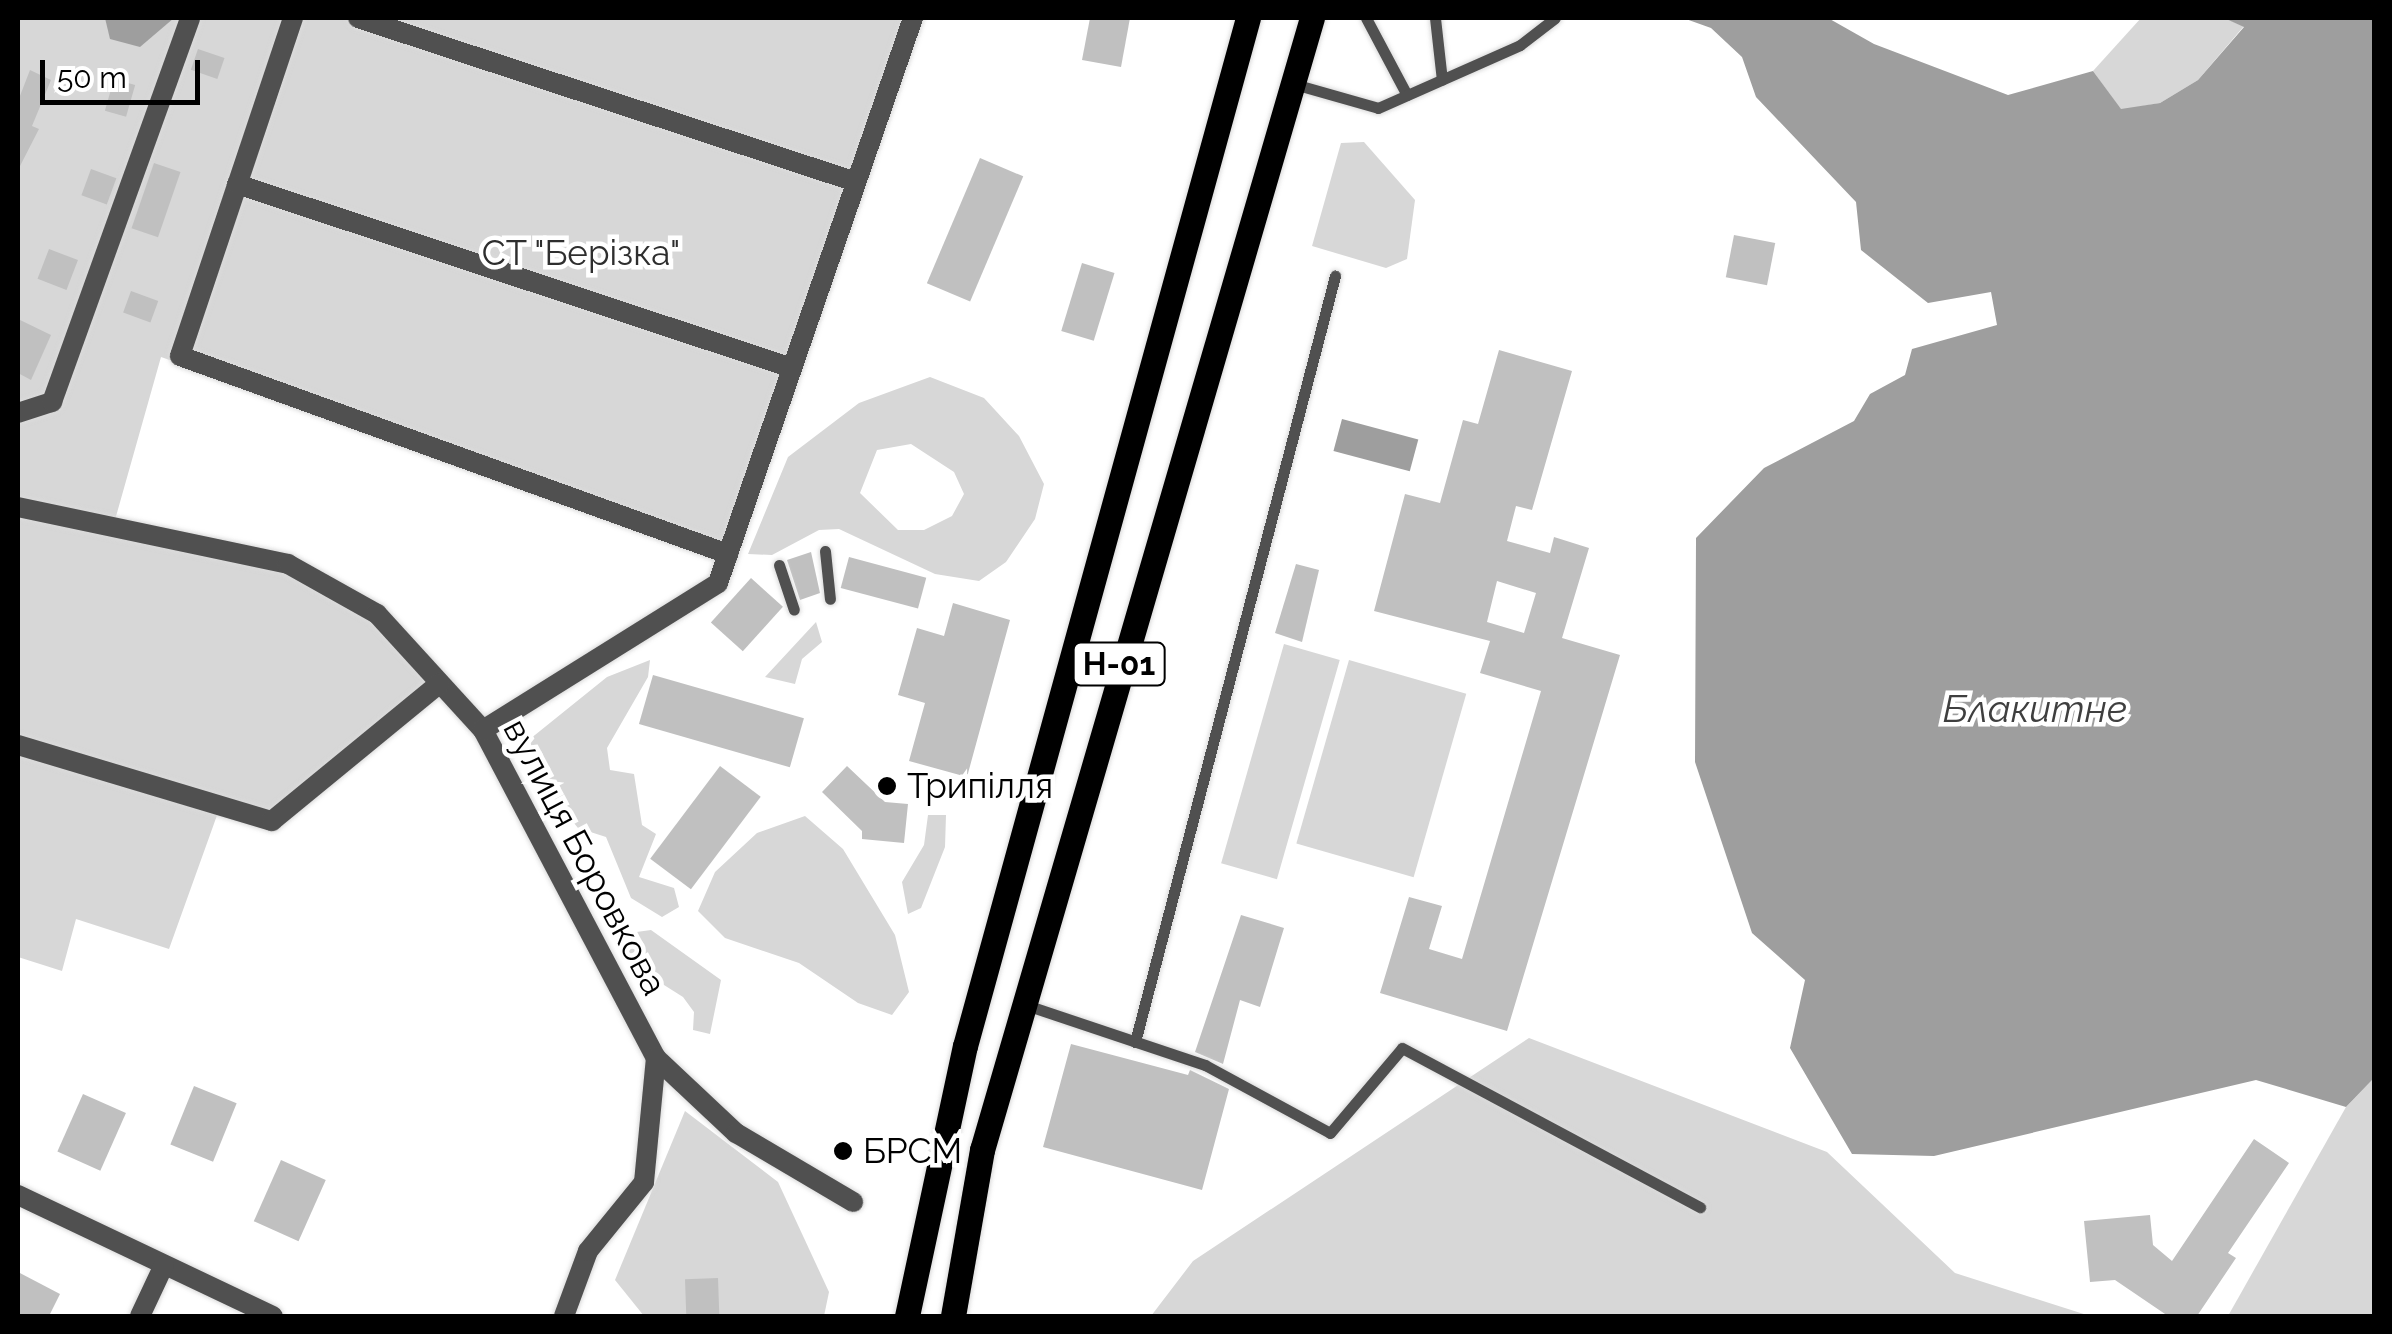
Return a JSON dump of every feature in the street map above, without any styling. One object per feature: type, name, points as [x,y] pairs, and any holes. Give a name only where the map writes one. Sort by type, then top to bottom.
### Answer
[{"type":"main road","name":"Н-01","points":[[907,1316],[965,1046],[1248,18]]},
{"type":"main road","name":"Н-01","points":[[952,1316],[982,1150],[1312,18]]},
{"type":"street","points":[[18,414],[52,402],[190,18]]},
{"type":"street","points":[[292,18],[180,356],[728,554]]},
{"type":"street","points":[[358,18],[856,182]]},
{"type":"street","points":[[483,730],[718,583],[913,18]]},
{"type":"street","points":[[237,184],[792,368]]},
{"type":"street","name":"вулиця Боровкова","points":[[18,507],[288,564],[378,614],[483,730],[656,1058],[736,1134],[853,1202]]},
{"type":"street","points":[[18,745],[272,822],[440,683]]},
{"type":"street","points":[[564,1316],[588,1251],[644,1182],[656,1058]]},
{"type":"street","points":[[18,1195],[273,1316]]},
{"type":"street","points":[[140,1316],[164,1265]]},
{"type":"lane","points":[[1366,18],[1407,95]]},
{"type":"lane","points":[[1435,18],[1442,80]]},
{"type":"lane","points":[[1294,84],[1378,108],[1520,44],[1555,18]]},
{"type":"lane","points":[[1134,1042],[1335,276]]},
{"type":"lane","points":[[825,552],[830,600]]},
{"type":"lane","points":[[779,565],[794,610]]},
{"type":"lane","points":[[1023,1004],[1204,1066],[1330,1133],[1402,1048],[1700,1207]]},
{"type":"green space","name":"СТ \"Берізка\"","points":[[18,18],[913,18],[728,554],[161,357],[113,527],[336,587],[440,683],[289,812],[220,807],[169,949],[76,919],[62,971],[18,957]]},
{"type":"green space","points":[[2141,18],[2224,18],[2244,26],[2198,80],[2160,103],[2121,110],[2093,71]]},
{"type":"green space","points":[[1364,142],[1415,200],[1407,259],[1386,268],[1312,246],[1341,143]]},
{"type":"green space","points":[[930,377],[984,398],[1019,436],[1044,484],[1035,519],[1006,562],[979,581],[935,574],[839,529],[819,530],[772,555],[748,554],[788,457],[859,403]],"holes":[[[911,444],[954,472],[964,494],[952,516],[924,530],[898,530],[860,493],[877,450]]]},
{"type":"green space","points":[[816,622],[822,642],[802,659],[795,684],[765,677]]},
{"type":"green space","points":[[1284,644],[1340,660],[1277,879],[1221,863]]},
{"type":"green space","points":[[650,660],[648,677],[607,748],[610,770],[634,774],[642,825],[656,834],[639,877],[674,888],[679,907],[662,917],[631,898],[606,837],[578,828],[551,795],[536,772],[530,739],[607,677]]},
{"type":"green space","points":[[1349,660],[1466,694],[1414,877],[1296,844]]},
{"type":"green space","points":[[928,815],[946,815],[945,847],[921,908],[908,914],[902,882],[924,845]]},
{"type":"green space","points":[[805,816],[843,849],[895,935],[909,992],[892,1015],[858,1003],[799,963],[725,938],[698,911],[715,872],[757,833]]},
{"type":"green space","points":[[651,930],[721,980],[710,1034],[693,1030],[694,1012],[683,997],[626,961],[622,934]]},
{"type":"green space","points":[[1529,1038],[1827,1152],[1955,1273],[2090,1316],[1151,1316],[1193,1261]]},
{"type":"green space","points":[[2374,1078],[2374,1316],[2228,1316],[2346,1107]]},
{"type":"green space","points":[[685,1111],[778,1182],[829,1292],[824,1316],[644,1316],[615,1280]]},
{"type":"water","points":[[105,18],[174,18],[140,47],[110,39]]},
{"type":"water","name":"Блакитне","points":[[1683,18],[1828,18],[1874,44],[2008,95],[2093,71],[2121,109],[2160,103],[2198,80],[2244,27],[2224,18],[2374,18],[2374,1078],[2346,1107],[2256,1080],[1934,1156],[1852,1154],[1790,1048],[1805,980],[1752,933],[1695,762],[1696,538],[1764,468],[1854,421],[1870,394],[1905,375],[1912,349],[1997,325],[1991,292],[1928,303],[1861,250],[1856,202],[1756,97],[1742,57],[1711,28]]},
{"type":"water","points":[[1342,419],[1418,439],[1410,471],[1333,451]]},
{"type":"building","points":[[1090,18],[1130,18],[1121,67],[1082,60]]},
{"type":"building","points":[[198,49],[224,58],[217,79],[191,70]]},
{"type":"building","points":[[30,70],[51,80],[32,126],[39,129],[18,170],[18,101]]},
{"type":"building","points":[[114,79],[135,85],[126,117],[105,111]]},
{"type":"building","points":[[980,158],[1023,176],[970,302],[927,283]]},
{"type":"building","points":[[154,163],[180,172],[158,237],[132,228]]},
{"type":"building","points":[[91,169],[116,178],[107,205],[81,195]]},
{"type":"building","points":[[1734,235],[1775,243],[1767,285],[1726,277]]},
{"type":"building","points":[[49,249],[78,260],[66,290],[38,279]]},
{"type":"building","points":[[1082,263],[1115,273],[1094,341],[1061,331]]},
{"type":"building","points":[[131,291],[158,301],[150,323],[123,313]]},
{"type":"building","points":[[18,319],[51,335],[31,380],[18,373]]},
{"type":"building","points":[[1499,350],[1572,371],[1532,510],[1516,506],[1507,541],[1550,553],[1554,537],[1589,548],[1562,638],[1620,655],[1507,1031],[1380,993],[1409,897],[1442,906],[1429,949],[1462,959],[1541,691],[1480,673],[1490,641],[1374,611],[1405,494],[1440,503],[1463,420],[1478,424]],"holes":[[[1497,581],[1536,593],[1524,633],[1487,622]]]},
{"type":"building","points":[[811,552],[820,593],[800,600],[787,560]]},
{"type":"building","points":[[849,557],[926,578],[918,609],[841,588]]},
{"type":"building","points":[[1296,564],[1319,570],[1302,642],[1275,633]]},
{"type":"building","points":[[751,578],[783,607],[743,651],[711,623]]},
{"type":"building","points":[[953,603],[1010,620],[967,777],[909,761],[925,703],[898,695],[917,628],[944,636]]},
{"type":"building","points":[[653,675],[804,718],[790,767],[639,724]]},
{"type":"building","points":[[720,766],[761,797],[691,889],[650,859]]},
{"type":"building","points":[[847,766],[885,802],[908,804],[904,843],[862,839],[862,831],[822,792]]},
{"type":"building","points":[[1241,915],[1284,928],[1260,1007],[1240,1000],[1223,1064],[1195,1052]]},
{"type":"building","points":[[1071,1044],[1188,1075],[1190,1070],[1229,1089],[1202,1190],[1043,1147]]},
{"type":"building","points":[[194,1086],[237,1103],[213,1162],[170,1144]]},
{"type":"building","points":[[83,1094],[126,1113],[100,1171],[57,1152]]},
{"type":"building","points":[[2254,1139],[2289,1163],[2228,1253],[2236,1258],[2197,1316],[2168,1316],[2115,1280],[2090,1282],[2084,1221],[2150,1215],[2153,1245],[2172,1261]]},
{"type":"building","points":[[281,1160],[326,1180],[299,1241],[254,1221]]},
{"type":"building","points":[[18,1272],[60,1294],[49,1316],[18,1316]]},
{"type":"building","points":[[718,1278],[719,1316],[686,1316],[685,1279]]},
{"type":"place","name":"Трипілля","points":[[887,786]]},
{"type":"place","name":"БРСМ","points":[[843,1151]]}]
